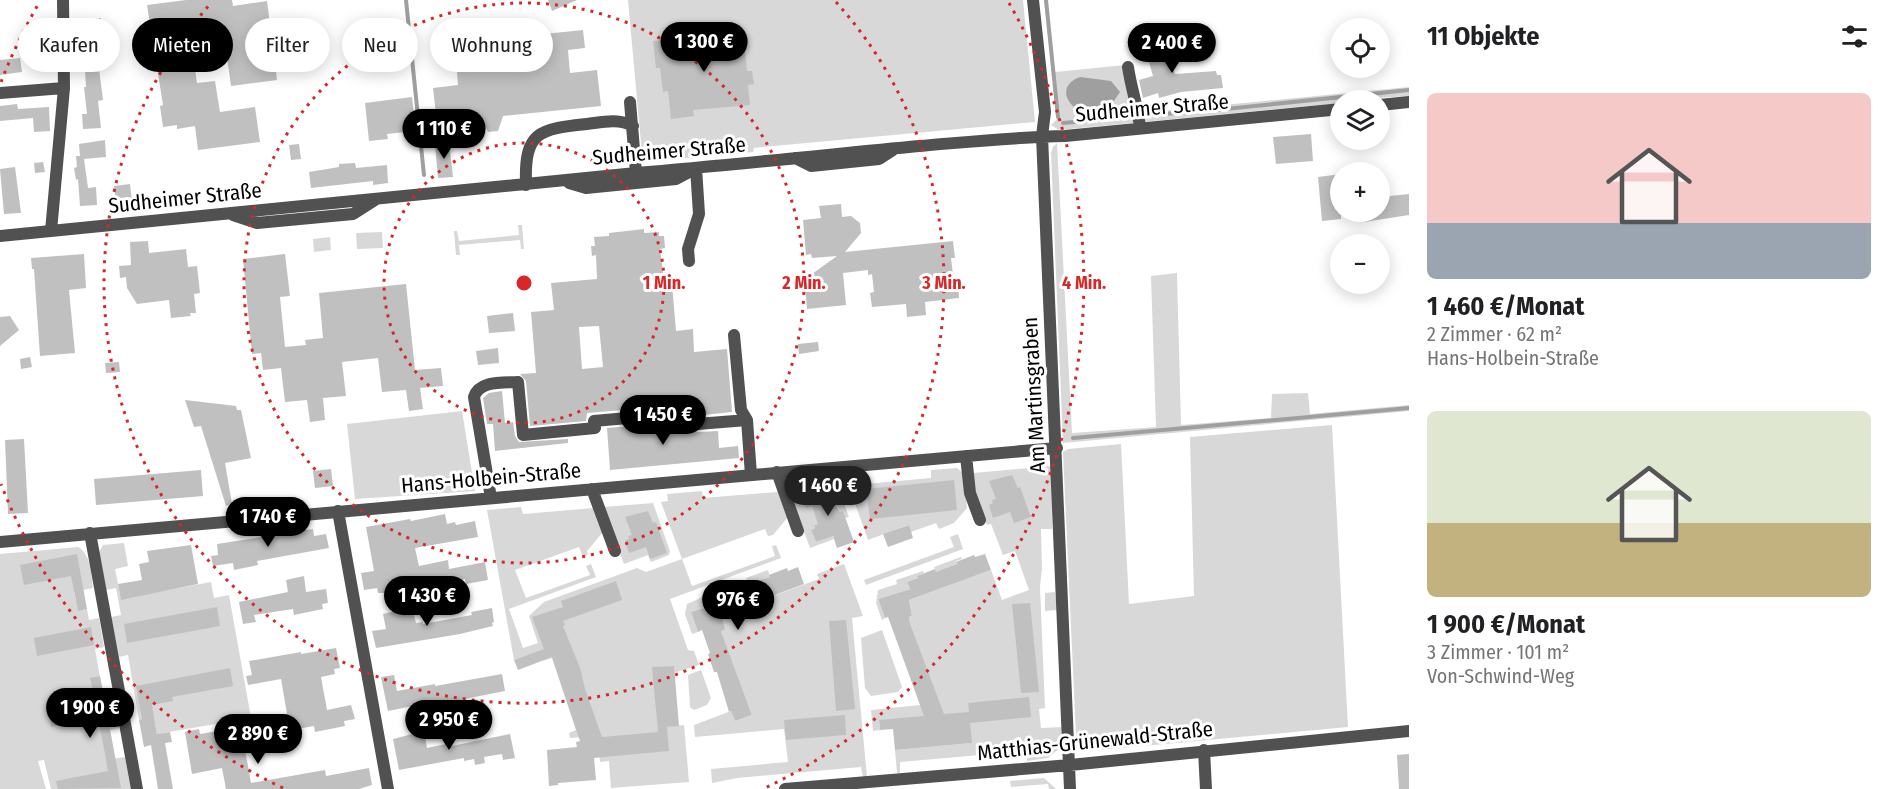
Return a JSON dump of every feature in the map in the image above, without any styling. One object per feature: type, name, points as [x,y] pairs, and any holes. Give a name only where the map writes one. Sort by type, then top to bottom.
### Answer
[{"type":"street","points":[[51,231],[64,88],[63,0]]},
{"type":"street","name":"Am Martinsgraben","points":[[1033,0],[1045,111],[1042,136],[1070,789]]},
{"type":"street","points":[[1128,67],[1140,128]]},
{"type":"street","points":[[0,93],[64,88]]},
{"type":"street","points":[[630,102],[636,173]]},
{"type":"street","points":[[1390,104],[1409,102]]},
{"type":"street","name":"Sudheimer Straße","points":[[0,236],[228,214],[296,213],[379,198],[794,157],[1330,110]]},
{"type":"street","points":[[526,185],[525,167],[528,151],[535,138],[542,133],[553,128],[618,121],[633,126]]},
{"type":"street","points":[[564,181],[586,188],[676,179],[696,168],[699,214],[688,249],[689,261]]},
{"type":"street","points":[[734,334],[741,410],[747,420],[751,475]]},
{"type":"street","points":[[491,498],[474,397],[476,391],[482,386],[518,382],[523,435],[595,428],[594,422],[684,413],[685,425],[747,420]]},
{"type":"street","name":"Hans-Holbein-Straße","points":[[0,542],[1057,448]]},
{"type":"street","points":[[966,456],[970,493],[980,520]]},
{"type":"street","points":[[777,472],[798,531]]},
{"type":"street","points":[[592,489],[615,551]]},
{"type":"street","points":[[338,511],[388,789]]},
{"type":"street","points":[[90,533],[137,789]]},
{"type":"street","name":"Matthias-Grünewald-Straße","points":[[785,789],[1070,765],[1409,731]]},
{"type":"street","points":[[1204,750],[1206,789]]},
{"type":"shaded area","points":[[628,0],[1023,0],[1035,122],[763,147],[754,148],[753,152],[646,160],[642,154]]},
{"type":"shaded area","points":[[1044,0],[1047,0],[1055,72],[1125,65],[1130,114],[1330,95],[1330,104],[1059,130],[1051,125],[1057,119]]},
{"type":"shaded area","points":[[1080,77],[1111,81],[1120,92],[1114,101],[1103,106],[1075,108],[1068,99],[1066,91],[1070,83]]},
{"type":"shaded area","points":[[1409,87],[1409,96],[1390,97],[1390,90],[1378,90]]},
{"type":"shaded area","points":[[1057,143],[1072,433],[1156,427],[1151,276],[1177,273],[1181,425],[1271,418],[1272,394],[1308,393],[1310,414],[1409,405],[1409,411],[1063,443],[1051,153]]},
{"type":"shaded area","points":[[518,225],[522,225],[524,249],[521,249],[520,240],[459,245],[460,255],[456,255],[454,231],[457,231],[459,241],[519,235]]},
{"type":"shaded area","points":[[382,232],[383,248],[357,249],[356,233]]},
{"type":"shaded area","points":[[330,237],[331,250],[314,252],[313,239]]},
{"type":"shaded area","points":[[462,411],[475,491],[355,499],[347,424]]},
{"type":"shaded area","points":[[1332,425],[1348,727],[1101,750],[1088,747],[1076,736],[1063,452],[1068,449],[1121,444],[1129,604],[1194,596],[1190,437]]},
{"type":"shaded area","points":[[1051,466],[1052,529],[1041,529],[1040,586],[1045,708],[1039,709],[1041,728],[1062,727],[1059,749],[1048,758],[1027,761],[1026,751],[900,762],[900,773],[897,773],[895,750],[972,743],[879,720],[880,730],[873,731],[871,710],[940,704],[910,623],[909,617],[912,616],[909,600],[991,570],[1002,600],[1029,590],[1015,551],[1003,555],[991,524],[987,525],[975,491],[973,473]]},
{"type":"shaded area","points":[[957,468],[964,474],[967,508],[954,523],[939,529],[936,523],[911,532],[908,525],[868,540],[846,478],[865,476],[866,484],[931,478],[931,470]]},
{"type":"shaded area","points":[[835,479],[849,517],[845,518],[834,500],[812,506],[821,523],[814,525],[815,528],[811,530],[816,542],[832,536],[834,539],[810,548],[789,491],[796,482]]},
{"type":"shaded area","points":[[702,491],[703,498],[778,492],[788,517],[773,535],[768,536],[765,529],[682,559],[661,502],[668,501],[667,494]]},
{"type":"shaded area","points":[[653,503],[670,551],[669,555],[651,562],[648,555],[624,564],[604,507]]},
{"type":"shaded area","points":[[521,507],[523,514],[594,508],[603,532],[587,551],[588,555],[583,557],[579,547],[515,570],[526,598],[590,575],[586,566],[591,564],[596,577],[509,609],[523,648],[538,643],[529,616],[544,602],[637,568],[646,572],[682,559],[692,586],[775,556],[772,546],[776,545],[781,558],[670,599],[688,650],[694,651],[699,665],[674,673],[673,666],[653,668],[658,728],[684,725],[689,782],[611,788],[609,761],[600,762],[598,736],[570,738],[569,733],[576,730],[552,658],[542,661],[539,652],[514,660],[487,510]]},
{"type":"shaded area","points":[[958,534],[963,549],[866,585],[864,580],[954,547],[950,537]]},
{"type":"shaded area","points":[[124,543],[128,566],[115,569],[121,599],[211,582],[214,598],[229,595],[251,718],[157,734],[154,717],[139,720],[128,655],[119,657],[111,617],[121,615],[116,588],[106,590],[99,552],[103,545]]},
{"type":"shaded area","points":[[78,547],[88,559],[93,588],[74,592],[78,610],[87,609],[89,620],[99,618],[104,647],[95,649],[103,694],[113,692],[119,728],[101,732],[106,760],[125,757],[131,789],[51,789],[44,760],[38,761],[46,789],[0,789],[0,554]]},
{"type":"shaded area","points":[[961,557],[962,559],[956,561],[957,564],[936,572],[934,567]]},
{"type":"shaded area","points":[[844,564],[863,616],[852,618],[867,777],[863,777],[861,767],[737,778],[712,783],[711,769],[788,762],[784,729],[695,737],[694,725],[731,711],[735,721],[752,715],[721,631],[721,615],[819,579],[817,574]]},
{"type":"shaded area","points":[[768,570],[770,577],[749,585],[746,578]]},
{"type":"shaded area","points":[[923,571],[924,573],[917,576],[918,578],[907,582],[910,589],[878,599],[885,618],[882,620],[876,603],[878,590],[897,584],[896,580]]},
{"type":"shaded area","points":[[729,584],[731,592],[720,596],[722,602],[691,612],[698,632],[692,634],[685,614],[687,604]]},
{"type":"shaded area","points":[[1055,592],[1057,610],[1045,611],[1045,593]]},
{"type":"shaded area","points":[[882,630],[902,687],[898,692],[871,696],[865,688],[861,638]]},
{"type":"shaded area","points":[[701,670],[711,698],[707,705],[694,710],[690,707],[688,675]]},
{"type":"shaded area","points":[[1044,778],[1056,789],[1049,789],[1048,784],[1011,787],[1010,781]]},
{"type":"building","points":[[186,0],[232,0],[233,6],[267,1],[269,18],[245,18],[245,72],[276,72],[277,80],[231,86],[229,72],[233,72],[233,18],[149,18],[147,5]]},
{"type":"building","points":[[548,0],[577,0],[552,11]]},
{"type":"building","points":[[583,30],[585,48],[568,50],[570,73],[597,70],[601,106],[503,116],[498,131],[488,132],[481,118],[437,123],[433,88],[458,85],[457,72],[553,72],[553,33]]},
{"type":"building","points":[[743,32],[747,71],[752,71],[754,84],[748,85],[750,105],[693,110],[694,116],[671,119],[668,91],[663,92],[660,68],[656,68],[653,41]]},
{"type":"building","points":[[1164,35],[1175,74],[1216,71],[1217,75],[1221,75],[1223,88],[1181,92],[1159,98],[1158,93],[1143,98],[1139,80],[1153,76],[1143,41]]},
{"type":"building","points":[[18,58],[18,72],[22,72],[0,75],[0,60]]},
{"type":"building","points":[[85,72],[99,72],[103,100],[98,101],[101,128],[83,129],[82,114],[87,114],[84,87],[86,87]]},
{"type":"building","points":[[158,72],[195,72],[197,83],[215,81],[220,112],[255,107],[260,142],[198,150],[195,126],[177,129],[177,125],[163,127],[160,106],[163,105]]},
{"type":"building","points":[[412,97],[416,131],[387,134],[388,139],[369,141],[365,103]]},
{"type":"building","points":[[17,104],[18,109],[49,107],[50,131],[34,132],[33,118],[0,121],[0,106]]},
{"type":"building","points":[[1311,134],[1313,161],[1276,164],[1273,137]]},
{"type":"building","points":[[105,140],[106,157],[84,159],[88,188],[96,187],[97,205],[80,206],[78,179],[76,180],[74,168],[77,167],[76,156],[80,156],[79,144]]},
{"type":"building","points":[[449,142],[453,177],[438,178],[435,144]]},
{"type":"building","points":[[299,144],[301,159],[291,160],[289,145]]},
{"type":"building","points":[[43,162],[45,172],[35,173],[34,163]]},
{"type":"building","points":[[355,163],[356,168],[387,165],[388,183],[373,185],[373,181],[311,188],[309,172],[339,167],[339,164]]},
{"type":"building","points":[[15,167],[21,213],[4,214],[0,169]]},
{"type":"building","points":[[1330,175],[1330,220],[1322,221],[1318,177]]},
{"type":"building","points":[[130,184],[132,201],[116,203],[114,186]]},
{"type":"building","points":[[1409,194],[1409,215],[1390,218],[1390,196]]},
{"type":"building","points":[[841,204],[842,217],[851,216],[860,223],[861,233],[845,252],[953,241],[955,258],[951,258],[954,283],[958,283],[959,298],[925,302],[926,315],[907,317],[906,304],[872,307],[870,293],[874,292],[872,274],[868,275],[868,270],[843,273],[846,305],[807,309],[805,284],[814,277],[812,274],[837,256],[812,258],[811,254],[806,255],[803,220],[821,218],[819,206]]},
{"type":"building","points":[[644,229],[644,233],[659,232],[659,236],[664,236],[665,248],[660,249],[663,273],[671,272],[676,331],[693,329],[694,352],[727,349],[732,412],[693,416],[690,408],[683,405],[587,413],[586,421],[530,426],[526,381],[520,374],[536,373],[531,312],[554,310],[551,283],[597,279],[596,255],[592,256],[591,246],[595,246],[594,237],[609,236],[609,233]],"holes":[[[599,326],[603,367],[582,369],[579,327]]]},
{"type":"building","points":[[148,241],[149,253],[186,249],[188,267],[197,266],[200,293],[194,294],[196,313],[190,313],[191,316],[171,318],[169,300],[137,304],[127,288],[126,277],[120,278],[119,266],[131,265],[130,242]]},
{"type":"building","points":[[84,254],[86,288],[69,290],[75,353],[40,356],[34,269],[32,269],[31,258]]},
{"type":"building","points":[[285,254],[290,296],[280,297],[285,347],[306,345],[305,340],[323,338],[319,293],[406,284],[415,370],[441,368],[443,386],[420,388],[423,409],[409,411],[406,390],[382,392],[378,358],[342,362],[346,396],[323,398],[325,420],[310,422],[307,400],[285,402],[281,368],[263,370],[261,353],[252,354],[243,259]]},
{"type":"building","points":[[513,313],[515,331],[489,333],[487,316]]},
{"type":"building","points":[[10,316],[19,330],[0,346],[0,317]]},
{"type":"building","points":[[818,342],[819,351],[799,354],[798,344]]},
{"type":"building","points":[[498,348],[499,363],[478,365],[476,351]]},
{"type":"building","points":[[30,357],[32,367],[21,369],[20,359]]},
{"type":"building","points":[[119,362],[120,372],[106,373],[105,363]]},
{"type":"building","points":[[502,391],[505,423],[513,422],[515,436],[519,442],[568,439],[568,443],[495,451],[493,424],[487,424],[483,398],[489,393]]},
{"type":"building","points":[[185,400],[236,406],[237,410],[241,410],[251,458],[225,463],[232,504],[226,506],[201,426],[194,427]]},
{"type":"building","points":[[676,422],[682,433],[718,431],[719,448],[738,446],[739,458],[610,470],[607,428]]},
{"type":"building","points":[[24,439],[28,513],[8,514],[5,440]]},
{"type":"building","points":[[331,469],[333,486],[315,488],[313,471]]},
{"type":"building","points":[[201,470],[203,496],[96,505],[94,479]]},
{"type":"building","points":[[1012,475],[1018,488],[1020,487],[1031,517],[1014,523],[1010,512],[993,518],[989,505],[993,503],[992,500],[996,499],[989,481]]},
{"type":"building","points":[[954,480],[957,510],[870,519],[866,489]]},
{"type":"building","points":[[829,485],[837,507],[840,512],[843,511],[854,542],[837,548],[833,536],[816,542],[811,530],[815,528],[814,525],[818,524],[812,506],[806,508],[802,495]]},
{"type":"building","points":[[648,511],[653,523],[656,522],[667,553],[650,559],[646,547],[629,553],[625,541],[629,539],[628,536],[632,535],[625,517]]},
{"type":"building","points":[[445,514],[447,524],[455,522],[456,525],[475,521],[478,537],[415,548],[419,566],[448,560],[449,569],[485,562],[488,580],[466,584],[465,579],[431,585],[430,578],[402,583],[404,590],[397,591],[398,593],[378,593],[377,588],[364,590],[361,573],[374,571],[366,527]]},
{"type":"building","points":[[909,525],[913,538],[888,547],[883,534]]},
{"type":"building","points":[[313,529],[314,536],[326,534],[329,548],[257,561],[258,565],[234,570],[233,563],[213,566],[211,556],[218,555],[217,544]]},
{"type":"building","points":[[191,545],[198,584],[121,600],[118,584],[142,580],[139,564],[149,562],[147,551]]},
{"type":"building","points":[[77,554],[87,609],[78,611],[71,576],[24,585],[20,565]]},
{"type":"building","points":[[985,554],[991,570],[909,600],[912,616],[909,617],[910,623],[944,714],[969,712],[968,703],[1029,697],[1031,717],[970,723],[972,743],[895,750],[893,729],[880,730],[879,720],[924,716],[888,617],[885,618],[878,599],[910,589],[907,582],[918,578],[917,576],[935,569],[936,572],[974,555],[975,557]]},
{"type":"building","points":[[798,567],[804,584],[721,615],[725,629],[721,631],[752,715],[735,721],[731,711],[729,712],[717,672],[714,672],[702,630],[698,632],[691,612],[722,602],[720,596],[731,592],[730,589],[770,577],[769,575],[787,568],[788,571]]},
{"type":"building","points":[[304,576],[306,592],[326,589],[328,603],[322,604],[323,609],[294,615],[293,609],[254,615],[256,622],[243,624],[239,602],[288,592],[286,580]]},
{"type":"building","points":[[616,581],[622,600],[563,621],[602,737],[658,732],[652,667],[674,666],[679,726],[667,727],[669,751],[594,758],[596,780],[558,783],[558,785],[549,786],[547,750],[577,747],[576,742],[580,741],[552,657],[518,670],[514,660],[544,649],[532,617],[563,607],[561,601]]},
{"type":"building","points":[[1030,603],[1039,692],[1021,693],[1012,604]]},
{"type":"building","points":[[217,607],[220,626],[127,643],[124,624]]},
{"type":"building","points":[[412,607],[416,623],[423,622],[423,624],[472,615],[471,612],[492,608],[494,622],[493,626],[460,634],[376,648],[372,631],[386,629],[383,614]]},
{"type":"building","points":[[846,620],[855,709],[836,711],[829,621]]},
{"type":"building","points":[[91,627],[94,645],[37,656],[34,638]]},
{"type":"building","points":[[336,648],[340,668],[334,669],[335,674],[321,677],[327,710],[351,705],[355,719],[344,721],[345,726],[315,732],[314,726],[263,735],[260,719],[287,714],[281,679],[248,685],[246,676],[252,675],[249,661]]},
{"type":"building","points":[[230,668],[233,686],[172,697],[173,701],[152,705],[157,734],[170,732],[172,742],[165,743],[173,789],[158,789],[151,745],[144,747],[136,686]]},
{"type":"building","points":[[502,674],[505,691],[388,711],[381,677],[394,675],[397,691]]},
{"type":"building","points":[[100,676],[121,788],[58,789],[56,781],[108,771],[98,718],[51,727],[48,710],[95,701],[90,678]]},
{"type":"building","points":[[845,715],[846,735],[786,740],[784,720]]},
{"type":"building","points":[[241,727],[251,783],[325,770],[326,776],[369,768],[372,785],[359,789],[226,789],[222,768],[192,774],[185,732],[199,729],[200,734]]},
{"type":"building","points":[[424,731],[427,748],[446,744],[447,747],[510,734],[515,758],[503,760],[502,754],[484,757],[485,763],[475,765],[474,759],[464,761],[464,758],[399,770],[393,739]]},
{"type":"building","points":[[1409,754],[1409,789],[1399,789],[1397,755]]},
{"type":"waterway","points":[[406,0],[424,175]]},
{"type":"waterway","points":[[1046,0],[1058,117]]},
{"type":"waterway","points":[[1206,111],[1409,90]]},
{"type":"waterway","points":[[1153,115],[1189,112]]},
{"type":"waterway","points":[[1063,123],[1131,117]]},
{"type":"waterway","points":[[1073,438],[1409,408]]}]
